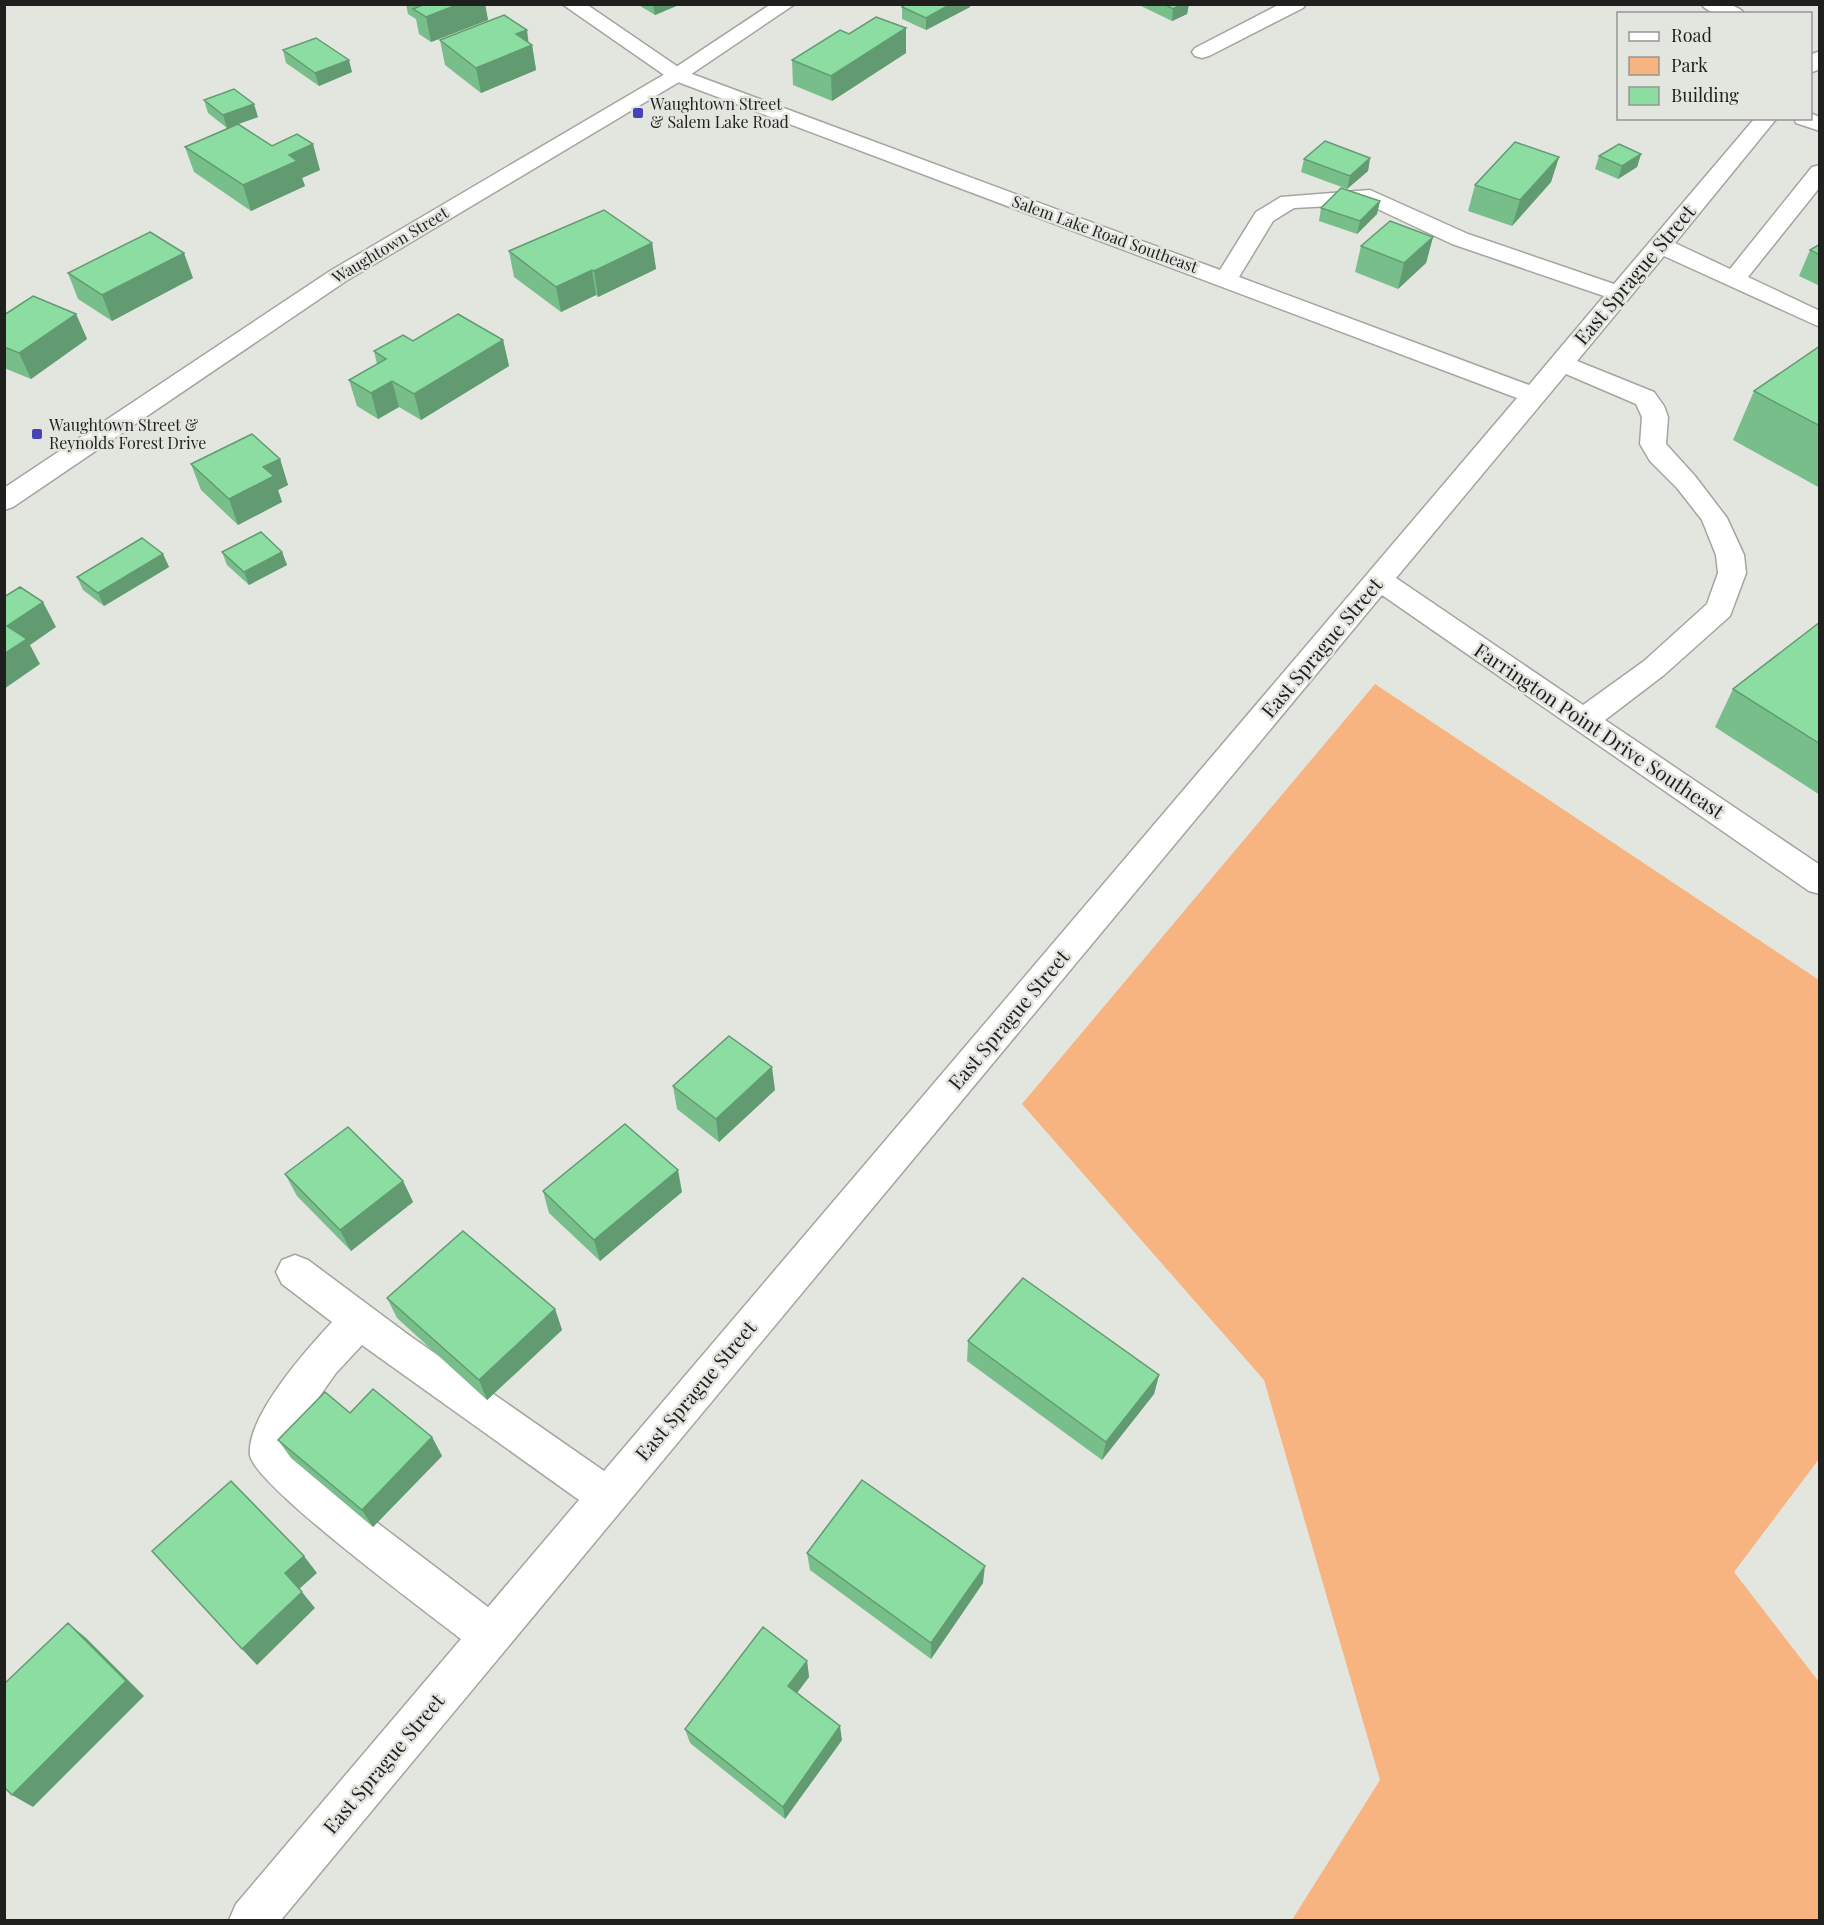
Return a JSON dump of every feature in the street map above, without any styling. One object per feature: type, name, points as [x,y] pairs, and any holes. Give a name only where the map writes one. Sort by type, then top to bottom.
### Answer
[{"type":"street","name":"Salem Lake Road Southeast","points":[[572,4],[677,75],[1533,395]]},
{"type":"street","name":"Waughtown Street","points":[[6,497],[338,276],[677,75],[785,4]]},
{"type":"street","points":[[1202,52],[1296,4]]},
{"type":"street","points":[[1711,4],[1730,12]]},
{"type":"street","name":"East Sprague Street","points":[[252,1920],[1765,120]]},
{"type":"street","points":[[1734,280],[1820,172]]},
{"type":"street","points":[[1226,279],[1264,217],[1289,202],[1370,197],[1460,239],[1621,294]]},
{"type":"street","points":[[1796,200],[1820,211]]},
{"type":"street","points":[[1660,245],[1820,320]]},
{"type":"street","points":[[1560,363],[1645,398],[1652,406],[1655,417],[1653,444],[1659,455],[1686,482],[1714,518],[1730,555],[1732,573],[1720,609],[1654,668],[1584,720]]},
{"type":"street","name":"Farrington Point Drive Southeast","points":[[1379,580],[1820,882]]},
{"type":"street","points":[[295,1272],[359,1321],[608,1497]]},
{"type":"street","points":[[359,1321],[322,1360],[273,1429],[270,1455],[285,1472],[353,1529],[491,1636]]},
{"type":"green space","points":[[1375,684],[1819,980],[1819,1459],[1734,1572],[1819,1682],[1819,1920],[1292,1920],[1380,1780],[1264,1380],[1022,1104]]},
{"type":"building","points":[[425,4],[459,4],[426,17],[413,9]]},
{"type":"building","points":[[906,4],[951,4],[926,18],[902,7]]},
{"type":"building","points":[[1164,4],[1182,4],[1173,9]]},
{"type":"building","points":[[504,15],[527,30],[516,34],[532,45],[476,68],[440,40]]},
{"type":"building","points":[[876,17],[906,28],[831,76],[792,60],[840,30],[849,34]]},
{"type":"building","points":[[316,38],[349,60],[315,73],[283,50]]},
{"type":"building","points":[[234,89],[254,104],[223,115],[204,100]]},
{"type":"building","points":[[238,124],[272,146],[297,134],[313,144],[289,155],[297,161],[243,185],[185,147]]},
{"type":"building","points":[[1325,141],[1370,158],[1350,176],[1304,159]]},
{"type":"building","points":[[1515,142],[1559,157],[1520,200],[1475,185]]},
{"type":"building","points":[[1619,144],[1641,154],[1622,166],[1599,156]]},
{"type":"building","points":[[1341,188],[1380,201],[1360,221],[1321,208]]},
{"type":"building","points":[[604,210],[652,243],[556,287],[509,251]]},
{"type":"building","points":[[1390,221],[1433,237],[1404,263],[1361,246]]},
{"type":"building","points":[[150,232],[184,253],[102,295],[68,273]]},
{"type":"building","points":[[1820,244],[1820,255],[1810,250]]},
{"type":"building","points":[[33,296],[76,314],[19,353],[4,347],[4,315]]},
{"type":"building","points":[[458,314],[503,340],[414,394],[392,381],[371,393],[349,380],[386,359],[374,351],[403,335],[413,341]]},
{"type":"building","points":[[1820,346],[1820,426],[1754,391]]},
{"type":"building","points":[[252,434],[280,459],[263,467],[274,476],[229,499],[191,464]]},
{"type":"building","points":[[261,532],[282,552],[244,572],[222,552]]},
{"type":"building","points":[[142,538],[163,554],[98,593],[77,577]]},
{"type":"building","points":[[20,587],[43,602],[7,626],[27,639],[4,654],[4,597]]},
{"type":"building","points":[[1820,622],[1820,744],[1733,689]]},
{"type":"building","points":[[729,1036],[772,1067],[716,1119],[673,1086]]},
{"type":"building","points":[[625,1124],[678,1170],[594,1240],[543,1191]]},
{"type":"building","points":[[348,1127],[403,1181],[340,1230],[285,1174]]},
{"type":"building","points":[[463,1231],[555,1309],[479,1380],[387,1298]]},
{"type":"building","points":[[1023,1278],[1159,1375],[1106,1442],[968,1341]]},
{"type":"building","points":[[373,1389],[432,1437],[362,1510],[278,1440],[325,1392],[350,1413]]},
{"type":"building","points":[[862,1480],[985,1566],[931,1643],[807,1553]]},
{"type":"building","points":[[231,1481],[304,1556],[285,1573],[302,1592],[242,1649],[152,1551]]},
{"type":"building","points":[[68,1623],[126,1681],[12,1795],[4,1787],[4,1684]]},
{"type":"building","points":[[763,1627],[807,1661],[788,1686],[840,1726],[783,1807],[685,1729]]},
{"type":"place","name":"Waughtown Street & Salem Lake Road","points":[[638,113]]},
{"type":"place","name":"Waughtown Street & Reynolds Forest Drive","points":[[37,434]]}]
